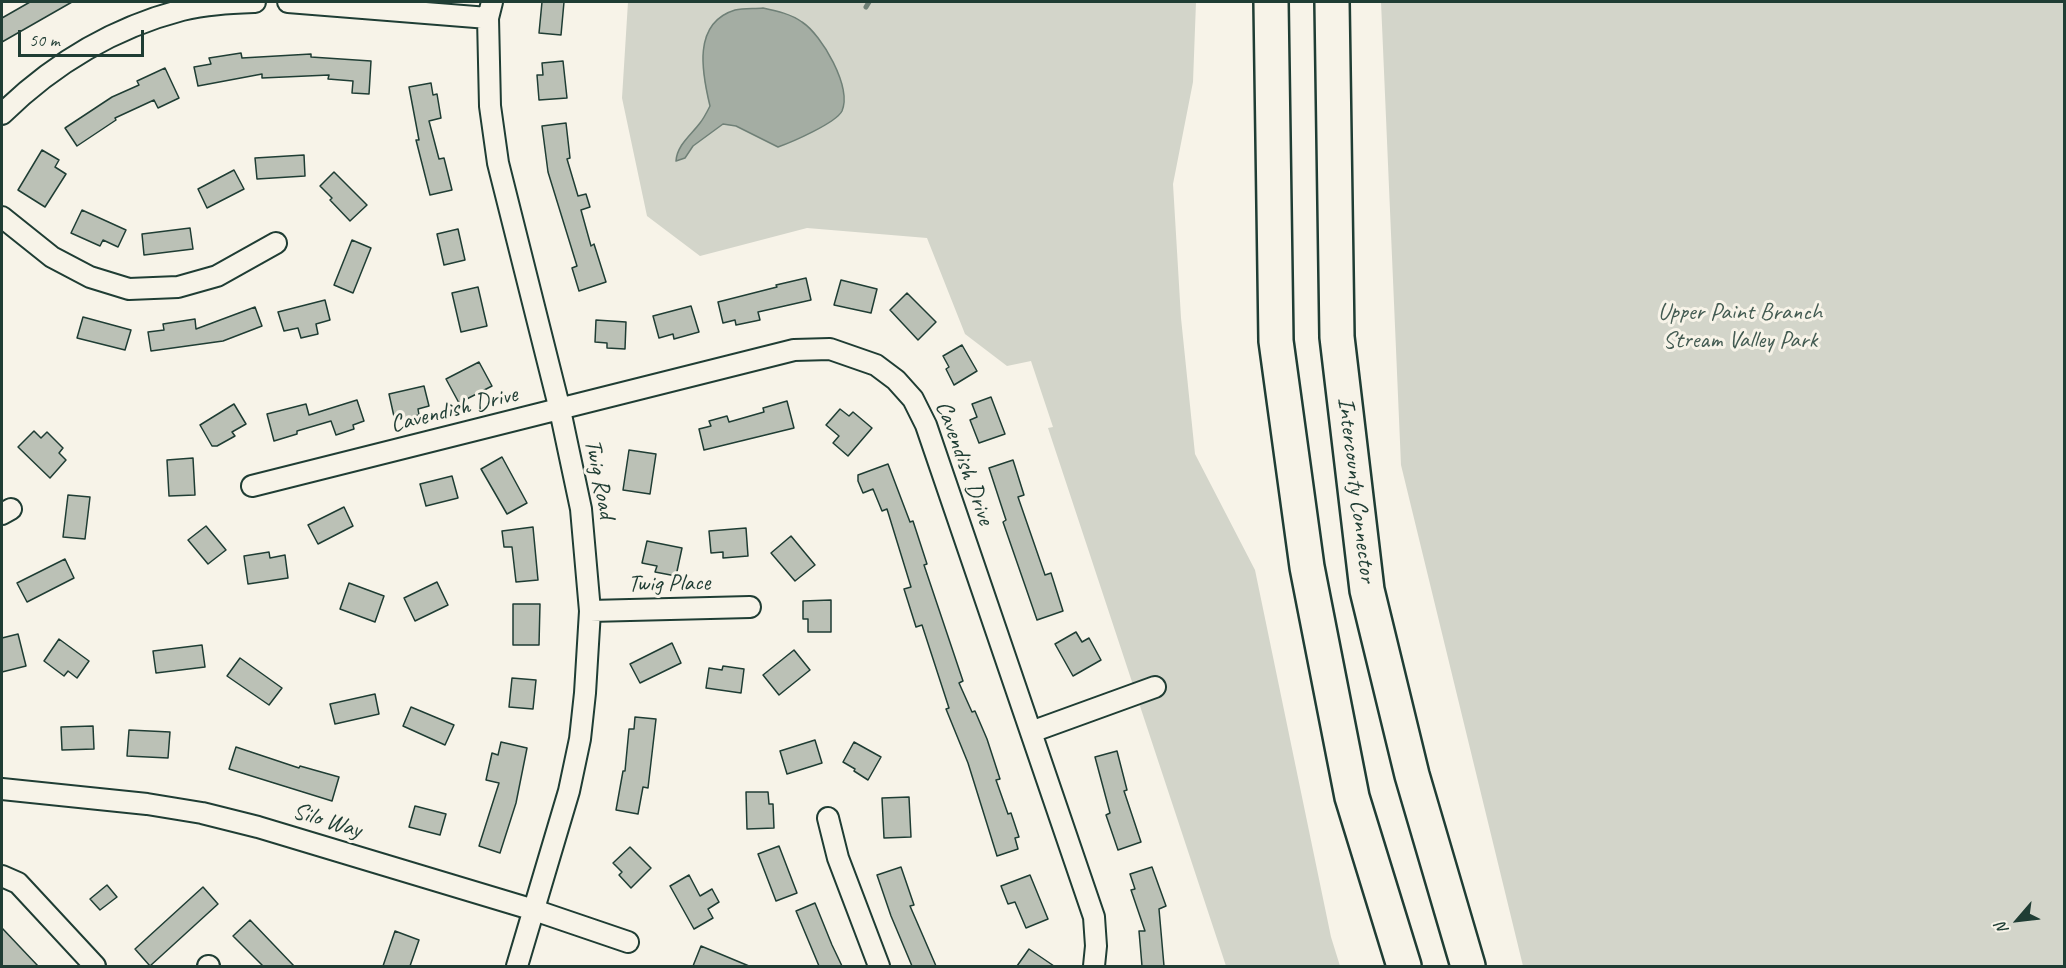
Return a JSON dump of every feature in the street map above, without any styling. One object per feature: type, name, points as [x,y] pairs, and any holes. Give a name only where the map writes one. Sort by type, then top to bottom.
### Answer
[{"type":"highway","points":[[1271,2],[1278,352],[1307,567],[1352,797],[1404,966]]},
{"type":"highway","name":"Intercounty Connector","points":[[1332,2],[1337,337],[1367,590],[1412,775],[1468,966]]},
{"type":"street","points":[[2,114],[22,94],[62,64],[104,40],[181,6],[255,2]]},
{"type":"street","points":[[288,2],[490,10]]},
{"type":"street","name":"Twig Road","points":[[490,10],[490,106],[498,163],[560,410],[581,509],[590,611],[580,739],[569,791],[517,966]]},
{"type":"street","points":[[2,217],[52,257],[90,277],[129,289],[178,287],[217,276],[276,243]]},
{"type":"street","name":"Cavendish Drive","points":[[252,486],[794,350],[830,349],[876,365],[896,380],[913,399],[926,425],[1094,917],[1096,946],[1094,966]]},
{"type":"street","name":"Twig Place","points":[[590,611],[750,607]]},
{"type":"street","points":[[1031,732],[1155,687]]},
{"type":"street","name":"Silo Way","points":[[2,789],[147,804],[202,813],[258,827],[534,910],[628,942]]},
{"type":"street","points":[[828,818],[838,858],[861,924],[879,966]]},
{"type":"street","points":[[2,876],[18,883],[96,966]]},
{"type":"green space","points":[[628,2],[1196,2],[1193,82],[1173,184],[1181,318],[1195,454],[1255,570],[1331,937],[1340,966],[1226,966],[1048,428],[1053,427],[1031,361],[1007,366],[965,334],[927,238],[807,228],[700,256],[647,216],[622,98]]},
{"type":"green space","name":"Upper Paint Branch Stream Valley Park","points":[[1381,2],[2064,2],[2064,966],[1523,966],[1401,465]]},
{"type":"shaded area","points":[[763,8],[798,19],[818,38],[839,76],[843,89],[842,111],[823,126],[778,147],[736,126],[723,124],[693,146],[685,158],[676,161],[682,145],[710,106],[704,79],[703,51],[706,37],[712,26],[721,17],[735,10]]},
{"type":"building","points":[[30,2],[72,2],[2,42],[2,18]]},
{"type":"building","points":[[542,2],[564,2],[561,35],[539,33]]},
{"type":"building","points":[[241,53],[242,58],[311,54],[311,57],[371,61],[369,94],[352,93],[353,81],[328,79],[329,75],[262,78],[262,74],[198,86],[194,67],[211,64],[209,58]]},
{"type":"building","points":[[563,61],[567,98],[539,100],[537,75],[543,75],[542,63]]},
{"type":"building","points":[[165,68],[179,98],[158,108],[154,100],[115,118],[116,120],[77,146],[65,128],[112,97],[139,85],[137,81]]},
{"type":"building","points":[[431,83],[433,95],[437,94],[441,118],[429,121],[439,159],[444,158],[452,190],[430,195],[416,140],[419,140],[409,87]]},
{"type":"building","points":[[566,123],[570,158],[567,159],[578,196],[586,194],[590,207],[581,210],[591,246],[594,244],[606,282],[579,291],[572,268],[577,266],[548,172],[542,126]]},
{"type":"building","points":[[42,150],[59,160],[55,167],[66,174],[45,207],[18,190]]},
{"type":"building","points":[[304,155],[305,176],[257,179],[255,158]]},
{"type":"building","points":[[234,170],[244,189],[207,208],[198,189]]},
{"type":"building","points":[[334,172],[367,205],[350,221],[320,186]]},
{"type":"building","points":[[82,210],[126,230],[118,247],[103,240],[100,246],[71,233]]},
{"type":"building","points":[[190,228],[193,249],[144,255],[142,234]]},
{"type":"building","points":[[458,229],[465,260],[444,265],[437,234]]},
{"type":"building","points":[[352,240],[371,248],[353,293],[334,285]]},
{"type":"building","points":[[806,278],[811,300],[758,312],[760,320],[736,325],[735,320],[723,323],[718,302]]},
{"type":"building","points":[[841,280],[877,289],[871,313],[834,305]]},
{"type":"building","points":[[478,287],[487,326],[461,332],[452,293]]},
{"type":"building","points":[[907,293],[936,322],[918,340],[890,310]]},
{"type":"building","points":[[325,300],[330,320],[316,324],[318,334],[301,338],[298,328],[284,331],[278,312]]},
{"type":"building","points":[[691,306],[699,332],[674,339],[673,334],[659,338],[653,316]]},
{"type":"building","points":[[255,307],[262,326],[223,341],[151,351],[148,332],[164,330],[163,324],[195,319],[196,329]]},
{"type":"building","points":[[83,317],[131,330],[125,350],[77,338]]},
{"type":"building","points":[[596,320],[626,322],[625,349],[607,348],[607,343],[595,342]]},
{"type":"building","points":[[962,345],[977,371],[954,385],[946,369],[949,367],[943,356]]},
{"type":"building","points":[[479,362],[492,386],[459,403],[446,379]]},
{"type":"building","points":[[424,386],[429,406],[418,409],[419,415],[395,421],[389,394]]},
{"type":"building","points":[[991,397],[1005,434],[979,443],[970,420],[977,417],[972,404]]},
{"type":"building","points":[[357,400],[364,421],[353,425],[354,429],[336,435],[331,421],[297,431],[297,434],[274,441],[267,414],[306,404],[309,415]]},
{"type":"building","points":[[787,401],[794,428],[704,450],[699,429],[711,426],[709,421],[727,416],[729,422],[764,412],[763,408]]},
{"type":"building","points":[[234,404],[246,424],[232,432],[235,436],[217,446],[212,446],[200,425]]},
{"type":"building","points":[[840,409],[849,416],[853,412],[872,428],[848,456],[833,443],[839,436],[826,425]]},
{"type":"building","points":[[34,431],[41,438],[47,432],[63,448],[59,453],[66,460],[50,478],[18,447]]},
{"type":"building","points":[[629,450],[656,454],[650,494],[623,490]]},
{"type":"building","points":[[502,457],[527,503],[507,514],[481,469]]},
{"type":"building","points":[[193,458],[195,495],[169,496],[167,460]]},
{"type":"building","points":[[1013,460],[1024,495],[1018,497],[1045,575],[1051,573],[1063,611],[1037,620],[1003,522],[1006,520],[989,468]]},
{"type":"building","points":[[888,464],[910,522],[913,521],[927,564],[924,565],[963,681],[959,683],[987,739],[1000,779],[996,780],[1019,837],[1015,838],[1018,849],[997,856],[968,763],[946,709],[949,708],[922,625],[916,627],[904,589],[911,587],[887,509],[882,511],[873,489],[863,493],[858,481],[858,475]]},
{"type":"building","points":[[452,476],[458,498],[426,506],[420,484]]},
{"type":"building","points":[[68,495],[90,497],[85,539],[63,537]]},
{"type":"building","points":[[344,507],[353,526],[318,544],[308,525]]},
{"type":"building","points":[[206,526],[226,550],[208,564],[188,540]]},
{"type":"building","points":[[533,527],[538,580],[516,582],[512,547],[504,547],[502,531]]},
{"type":"building","points":[[746,528],[748,556],[723,558],[723,552],[711,553],[709,531]]},
{"type":"building","points":[[791,536],[815,565],[795,581],[771,553]]},
{"type":"building","points":[[647,541],[682,548],[676,576],[655,572],[657,566],[642,563]]},
{"type":"building","points":[[269,552],[270,558],[285,555],[288,578],[248,584],[244,556]]},
{"type":"building","points":[[65,559],[74,578],[27,602],[17,583]]},
{"type":"building","points":[[437,582],[448,605],[415,621],[404,598]]},
{"type":"building","points":[[349,583],[384,596],[375,622],[340,609]]},
{"type":"building","points":[[831,600],[831,632],[808,632],[808,619],[803,619],[803,601]]},
{"type":"building","points":[[513,604],[540,604],[539,645],[513,645]]},
{"type":"building","points":[[1076,632],[1082,642],[1089,638],[1101,660],[1073,676],[1055,644]]},
{"type":"building","points":[[18,634],[26,666],[2,672],[2,638]]},
{"type":"building","points":[[59,639],[89,661],[77,678],[68,671],[64,676],[44,661]]},
{"type":"building","points":[[672,643],[681,663],[640,683],[630,664]]},
{"type":"building","points":[[202,645],[205,667],[156,673],[153,651]]},
{"type":"building","points":[[794,650],[810,670],[779,695],[763,675]]},
{"type":"building","points":[[240,658],[282,688],[269,705],[227,676]]},
{"type":"building","points":[[723,666],[744,669],[741,693],[706,688],[709,668],[722,670]]},
{"type":"building","points":[[512,678],[536,680],[533,709],[509,707]]},
{"type":"building","points":[[375,694],[379,714],[335,724],[330,704]]},
{"type":"building","points":[[411,707],[454,725],[445,745],[403,726]]},
{"type":"building","points":[[635,717],[656,719],[648,788],[643,787],[638,814],[616,810],[623,771],[625,771],[629,729],[634,729]]},
{"type":"building","points":[[93,726],[94,749],[62,750],[61,727]]},
{"type":"building","points":[[129,730],[170,732],[168,758],[127,756]]},
{"type":"building","points":[[815,740],[822,763],[787,774],[780,751]]},
{"type":"building","points":[[501,742],[527,748],[516,803],[500,853],[479,846],[499,783],[486,780],[492,753],[498,755]]},
{"type":"building","points":[[854,742],[881,757],[868,780],[843,762]]},
{"type":"building","points":[[236,747],[299,768],[300,766],[339,777],[332,801],[229,769]]},
{"type":"building","points":[[1117,751],[1127,790],[1124,791],[1141,842],[1118,850],[1106,815],[1110,813],[1095,757]]},
{"type":"building","points":[[746,792],[768,792],[769,804],[773,804],[774,828],[747,829]]},
{"type":"building","points":[[909,797],[911,837],[884,838],[882,798]]},
{"type":"building","points":[[415,806],[446,814],[440,835],[409,827]]},
{"type":"building","points":[[779,846],[797,893],[776,901],[758,854]]},
{"type":"building","points":[[630,847],[651,868],[631,888],[619,875],[622,872],[613,863]]},
{"type":"building","points":[[901,867],[914,905],[910,906],[936,966],[912,966],[891,916],[877,875]]},
{"type":"building","points":[[1152,867],[1166,906],[1159,909],[1164,966],[1142,966],[1139,931],[1145,931],[1131,890],[1135,889],[1130,874]]},
{"type":"building","points":[[689,875],[700,896],[712,889],[719,902],[708,909],[713,918],[694,929],[670,886]]},
{"type":"building","points":[[1030,875],[1048,919],[1026,928],[1015,902],[1008,904],[1001,886]]},
{"type":"building","points":[[107,885],[117,897],[100,910],[90,899]]},
{"type":"building","points":[[203,887],[218,904],[150,966],[135,949]]},
{"type":"building","points":[[815,903],[842,966],[819,966],[796,911]]},
{"type":"building","points":[[250,920],[294,966],[263,966],[233,936]]},
{"type":"building","points":[[2,928],[38,966],[2,966]]},
{"type":"building","points":[[395,931],[419,940],[410,966],[383,966]]},
{"type":"building","points":[[701,946],[749,966],[693,966]]},
{"type":"building","points":[[1029,949],[1054,966],[1017,966]]},
{"type":"waterway","points":[[866,7],[869,2]]}]
